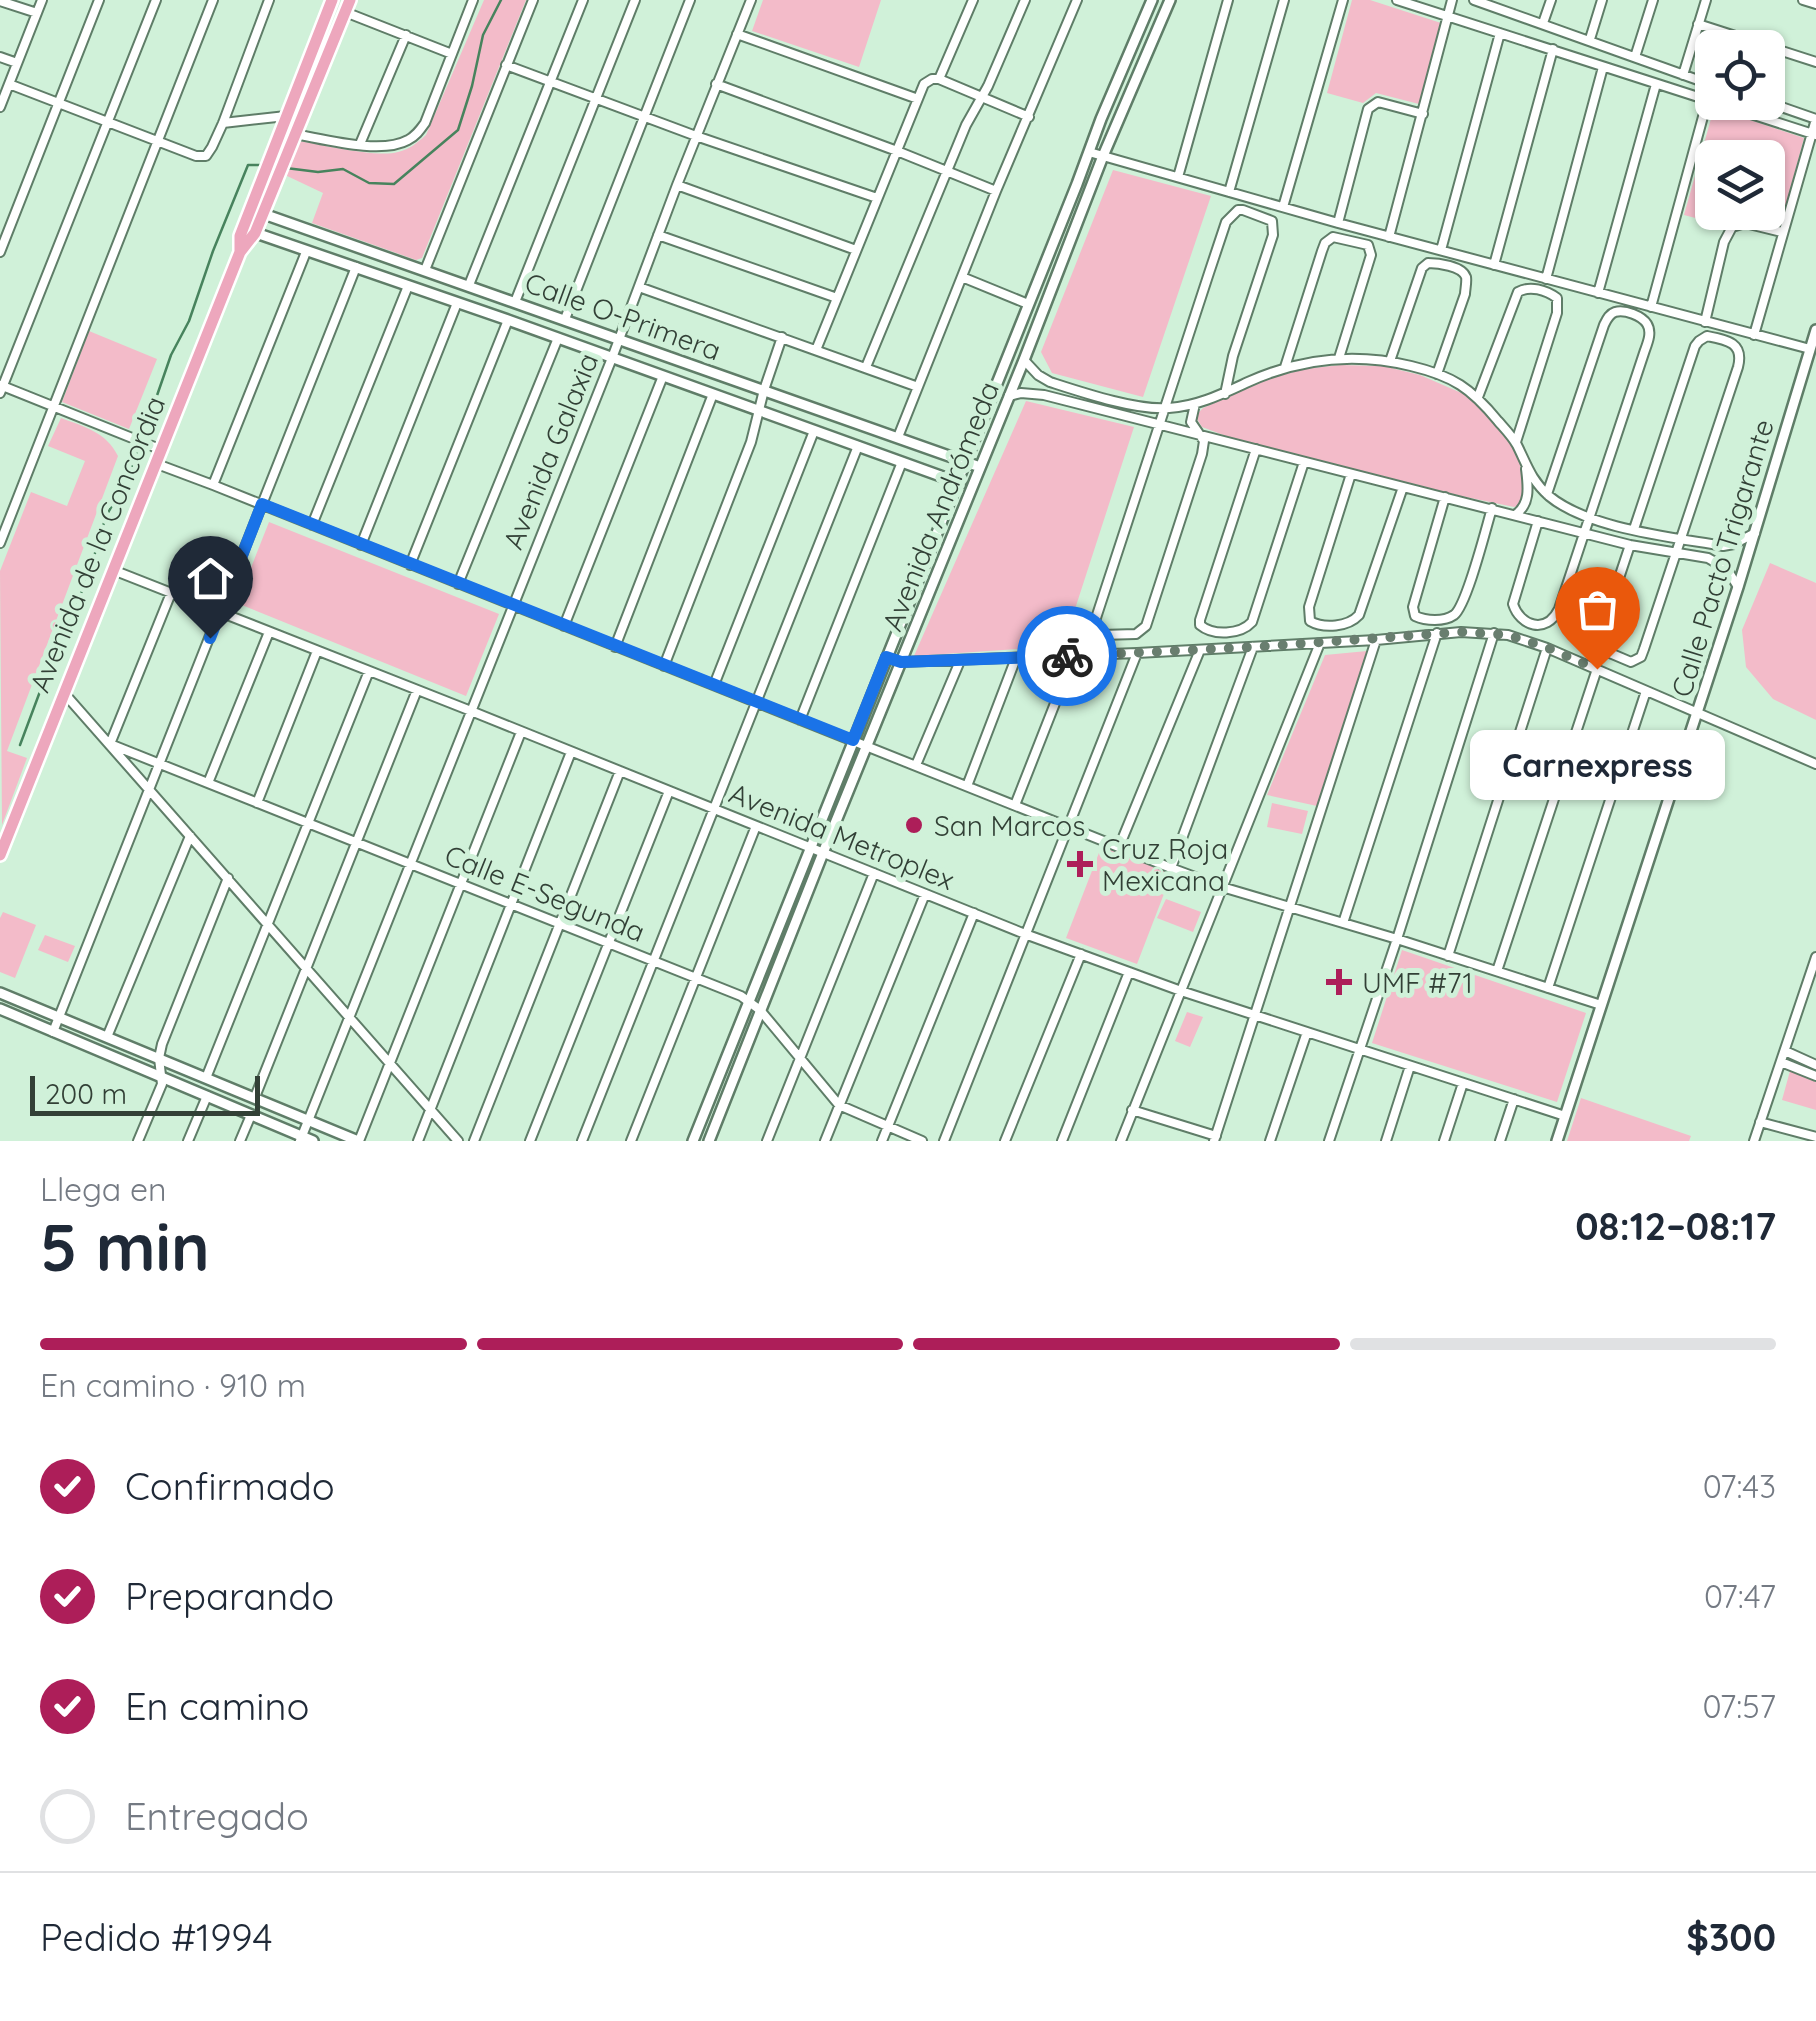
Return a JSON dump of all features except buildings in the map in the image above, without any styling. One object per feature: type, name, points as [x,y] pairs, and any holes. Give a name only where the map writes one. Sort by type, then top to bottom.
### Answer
[{"type":"main road","name":"Avenida de la Concordia","points":[[256,212],[286,116],[332,0]]},
{"type":"main road","name":"Avenida de la Concordia","points":[[0,855],[3,836],[240,252],[240,236],[248,231],[294,134],[347,6]]},
{"type":"street","points":[[0,107],[42,0]]},
{"type":"street","points":[[0,252],[100,0]]},
{"type":"street","points":[[156,0],[1,388],[162,450]]},
{"type":"street","points":[[0,543],[213,0]]},
{"type":"street","points":[[9,84],[196,156],[206,156],[223,123],[269,0]]},
{"type":"street","points":[[294,134],[386,147],[415,136],[424,123],[474,0]]},
{"type":"street","points":[[425,270],[533,0]]},
{"type":"street","points":[[469,285],[583,0]]},
{"type":"street","points":[[516,302],[635,0]]},
{"type":"street","points":[[565,319],[690,0]]},
{"type":"street","name":"Avenida Galaxia","points":[[301,1139],[751,0]]},
{"type":"street","points":[[939,80],[973,0]]},
{"type":"street","points":[[866,367],[974,108],[1025,0]]},
{"type":"street","points":[[898,438],[1077,0]]},
{"type":"street","name":"Avenida Andrómeda","points":[[693,1141],[1152,0]]},
{"type":"street","name":"Avenida Andrómeda","points":[[709,1141],[1103,156],[1170,0]]},
{"type":"street","points":[[1178,177],[1228,0]]},
{"type":"street","points":[[1229,192],[1284,0]]},
{"type":"street","points":[[1282,207],[1343,0]]},
{"type":"street","points":[[1397,0],[1695,98]]},
{"type":"street","points":[[1389,236],[1452,0]]},
{"type":"street","points":[[1474,0],[1500,4],[1695,79]]},
{"type":"street","points":[[1543,23],[1551,0]]},
{"type":"street","points":[[1590,39],[1602,0]]},
{"type":"street","points":[[1635,57],[1653,0]]},
{"type":"street","points":[[1683,75],[1706,0]]},
{"type":"street","points":[[1803,0],[1816,4]]},
{"type":"street","points":[[0,1],[37,14]]},
{"type":"street","points":[[347,6],[452,54]]},
{"type":"street","points":[[1698,24],[1816,62]]},
{"type":"street","points":[[1441,250],[1500,33]]},
{"type":"street","points":[[737,34],[918,99]]},
{"type":"street","points":[[360,144],[406,35]]},
{"type":"street","points":[[1494,265],[1553,49]]},
{"type":"street","points":[[0,57],[17,63]]},
{"type":"street","points":[[506,65],[877,198]]},
{"type":"street","points":[[1546,279],[1603,68]]},
{"type":"street","points":[[816,350],[928,81],[939,80],[1029,117]]},
{"type":"street","points":[[716,84],[996,192]]},
{"type":"street","points":[[1598,293],[1656,84]]},
{"type":"street","points":[[1338,223],[1368,109],[1378,102],[1424,114]]},
{"type":"street","points":[[1754,335],[1814,134],[1816,119],[1785,108]]},
{"type":"street","points":[[223,123],[286,116]]},
{"type":"street","points":[[1651,307],[1702,120]]},
{"type":"street","points":[[1767,120],[1814,134]]},
{"type":"street","points":[[1089,152],[1810,349]]},
{"type":"street","points":[[677,185],[856,250]]},
{"type":"street","points":[[1195,404],[1191,422],[1204,441],[1202,454],[1146,626],[1136,634],[1105,636],[1095,626],[1096,618],[1226,222],[1234,212],[1243,210],[1272,222],[1273,235],[1233,356],[1225,394]]},
{"type":"street","name":"Calle O-Primera","points":[[256,212],[980,467]]},
{"type":"street","points":[[1705,322],[1724,242],[1732,226],[1745,223],[1782,232]]},
{"type":"street","name":"Calle O-Primera","points":[[248,231],[972,487]]},
{"type":"street","points":[[658,236],[837,298]]},
{"type":"street","points":[[1285,367],[1322,252],[1328,239],[1338,236],[1368,246],[1371,255],[1339,358]]},
{"type":"street","points":[[213,485],[306,252]]},
{"type":"street","points":[[1390,361],[1425,264],[1432,262],[1461,270],[1467,280],[1464,294],[1437,374]]},
{"type":"street","points":[[53,1032],[356,268]]},
{"type":"street","points":[[962,277],[1028,304]]},
{"type":"street","points":[[312,525],[408,286]]},
{"type":"street","points":[[638,287],[918,387]]},
{"type":"street","points":[[1478,397],[1518,292],[1529,288],[1552,294],[1557,298],[1558,308],[1516,442]]},
{"type":"street","points":[[360,545],[457,303]]},
{"type":"street","points":[[1538,520],[1514,597],[1514,610],[1538,625],[1551,622],[1559,609],[1648,339],[1644,320],[1618,311],[1604,325],[1547,494]]},
{"type":"street","points":[[410,565],[508,320]]},
{"type":"street","name":"Calle Pacto Trigarante","points":[[1557,1141],[1738,588],[1816,330]]},
{"type":"street","points":[[1630,546],[1599,638],[1605,651],[1628,662],[1637,661],[1644,649],[1738,368],[1740,353],[1731,343],[1707,336],[1694,346],[1634,530]]},
{"type":"street","points":[[458,584],[558,338]]},
{"type":"street","points":[[664,666],[751,442],[782,338]]},
{"type":"street","points":[[1024,360],[1038,376],[1050,382],[1166,408],[1225,394],[1306,361],[1390,361],[1437,374],[1478,397],[1516,442],[1526,468],[1547,494],[1588,518],[1723,546],[1755,533]]},
{"type":"street","points":[[564,626],[663,376]]},
{"type":"street","points":[[616,647],[712,394]]},
{"type":"street","points":[[1009,396],[1044,396],[1630,546],[1708,558],[1720,563],[1738,588]]},
{"type":"street","points":[[1115,413],[1118,400]]},
{"type":"street","points":[[714,685],[814,431]]},
{"type":"street","points":[[582,1141],[858,446]]},
{"type":"street","points":[[1256,449],[1200,620],[1209,631],[1239,631],[1252,622],[1304,462]]},
{"type":"street","points":[[800,720],[902,462]]},
{"type":"street","points":[[156,464],[1171,868],[1601,1006]]},
{"type":"street","points":[[1515,515],[1522,511],[1527,498],[1526,468]]},
{"type":"street","points":[[1351,474],[1309,607],[1310,620],[1322,625],[1346,624],[1358,615],[1403,488]]},
{"type":"street","points":[[1445,497],[1413,607],[1420,619],[1447,618],[1458,612],[1492,508]]},
{"type":"street","name":"Avenida Metroplex","points":[[113,570],[1025,934],[1181,991],[1565,1116]]},
{"type":"street","points":[[110,744],[171,593]]},
{"type":"street","points":[[208,782],[269,632]]},
{"type":"street","points":[[1343,923],[1437,633]]},
{"type":"street","points":[[886,657],[901,662],[1016,658],[1494,633],[1548,648],[1816,764]]},
{"type":"street","points":[[1330,1141],[1494,633]]},
{"type":"street","points":[[1132,1110],[1215,1139],[1376,640]]},
{"type":"street","points":[[1120,1141],[1320,643]]},
{"type":"street","points":[[1171,868],[1254,647]]},
{"type":"street","points":[[1448,956],[1548,648]]},
{"type":"street","points":[[1120,847],[1200,650]]},
{"type":"street","points":[[258,803],[317,651]]},
{"type":"street","points":[[944,1141],[1137,653]]},
{"type":"street","points":[[1016,805],[1074,655]]},
{"type":"street","points":[[967,786],[1016,658]]},
{"type":"street","points":[[916,765],[960,660]]},
{"type":"street","points":[[1497,972],[1597,669]]},
{"type":"street","points":[[206,1078],[369,671]]},
{"type":"street","points":[[256,1098],[417,690]]},
{"type":"street","points":[[1548,988],[1646,691]]},
{"type":"street","points":[[64,692],[458,1141]]},
{"type":"street","points":[[0,993],[359,1141],[520,732]]},
{"type":"street","name":"Calle E-Segunda","points":[[110,744],[734,992],[760,1010],[839,1106],[922,1141]]},
{"type":"street","points":[[418,1141],[571,752]]},
{"type":"street","points":[[474,1141],[620,772]]},
{"type":"street","points":[[530,1141],[669,791]]},
{"type":"street","points":[[631,1141],[756,826]]},
{"type":"street","points":[[107,1038],[190,836]]},
{"type":"street","points":[[767,1141],[874,874]]},
{"type":"street","points":[[138,1141],[163,1078],[162,1044],[228,878]]},
{"type":"street","points":[[825,1141],[925,894]]},
{"type":"street","points":[[882,1141],[974,913]]},
{"type":"street","points":[[1005,1141],[1080,954]]},
{"type":"street","points":[[1754,1141],[1816,957]]},
{"type":"street","points":[[1062,1141],[1129,972]]},
{"type":"street","points":[[0,1010],[313,1141]]},
{"type":"street","points":[[1270,1141],[1307,1032]]},
{"type":"street","points":[[1784,1051],[1816,1065]]},
{"type":"street","points":[[1781,1062],[1816,1076]]},
{"type":"street","points":[[1386,1141],[1410,1066]]},
{"type":"street","points":[[1444,1141],[1463,1083]]},
{"type":"street","points":[[188,1141],[207,1096]]},
{"type":"street","points":[[1500,1141],[1514,1099]]},
{"type":"street","points":[[240,1141],[251,1115]]},
{"type":"street","points":[[1760,1122],[1816,1138]]},
{"type":"street","points":[[1787,1141],[1791,1130]]},
{"type":"shaded area","points":[[484,0],[526,0],[422,258],[416,260],[312,223],[323,193],[285,175],[299,141],[377,153],[398,152],[416,143],[426,135]]},
{"type":"shaded area","points":[[763,0],[881,0],[859,67],[752,31]]},
{"type":"shaded area","points":[[1352,0],[1370,0],[1441,23],[1419,104],[1376,93],[1363,103],[1327,93]]},
{"type":"shaded area","points":[[1711,120],[1750,120],[1804,138],[1785,208],[1785,140],[1705,140]]},
{"type":"shaded area","points":[[1113,170],[1211,196],[1143,397],[1052,373],[1041,352]]},
{"type":"shaded area","points":[[1695,176],[1695,218],[1684,215]]},
{"type":"shaded area","points":[[89,331],[157,359],[129,429],[62,402]]},
{"type":"shaded area","points":[[1340,365],[1383,366],[1420,375],[1473,398],[1515,444],[1523,477],[1520,505],[1461,496],[1226,436],[1202,427],[1197,419],[1203,408],[1271,378]]},
{"type":"shaded area","points":[[1026,401],[1134,427],[1063,646],[914,656]]},
{"type":"shaded area","points":[[61,418],[101,436],[118,456],[7,751],[27,758],[2,825],[0,571],[31,492],[67,506],[85,461],[48,446]]},
{"type":"shaded area","points":[[269,522],[499,614],[466,696],[237,603]]},
{"type":"shaded area","points":[[1770,563],[1816,583],[1816,720],[1773,699],[1746,667],[1742,630]]},
{"type":"shaded area","points":[[1367,651],[1317,806],[1267,795],[1325,655]]},
{"type":"shaded area","points":[[1272,803],[1308,811],[1302,834],[1267,827]]},
{"type":"shaded area","points":[[1102,845],[1172,873],[1137,964],[1066,938]]},
{"type":"shaded area","points":[[1166,899],[1201,912],[1193,932],[1157,918]]},
{"type":"shaded area","points":[[3,912],[36,925],[15,978],[0,972]]},
{"type":"shaded area","points":[[45,935],[75,946],[68,962],[38,950]]},
{"type":"shaded area","points":[[1402,950],[1586,1013],[1557,1102],[1372,1043]]},
{"type":"shaded area","points":[[1187,1012],[1203,1017],[1190,1047],[1175,1041]]},
{"type":"shaded area","points":[[1790,1071],[1816,1082],[1816,1110],[1782,1100]]},
{"type":"shaded area","points":[[1581,1098],[1691,1136],[1689,1141],[1567,1141]]},
{"type":"waterway","points":[[286,168],[318,172],[343,169],[369,183],[394,184],[458,130],[483,35],[501,0]]},
{"type":"waterway","points":[[144,433],[171,355],[189,321],[248,165],[260,165]]},
{"type":"waterway","points":[[20,745],[87,580],[106,516],[128,478],[137,452]]},
{"type":"way so far","points":[[1067,656],[1461,632],[1508,635],[1597,669]]},
{"type":"place","name":"Carnexpress","points":[[1597,669]]},
{"type":"place","name":"San Marcos","points":[[914,825]]},
{"type":"place","name":"Cruz Roja Mexicana","points":[[1080,864]]},
{"type":"place","name":"UMF #71","points":[[1339,982]]},
{"type":"route","points":[[210,638],[262,504],[853,740],[886,657],[901,662],[1067,656]]}]
